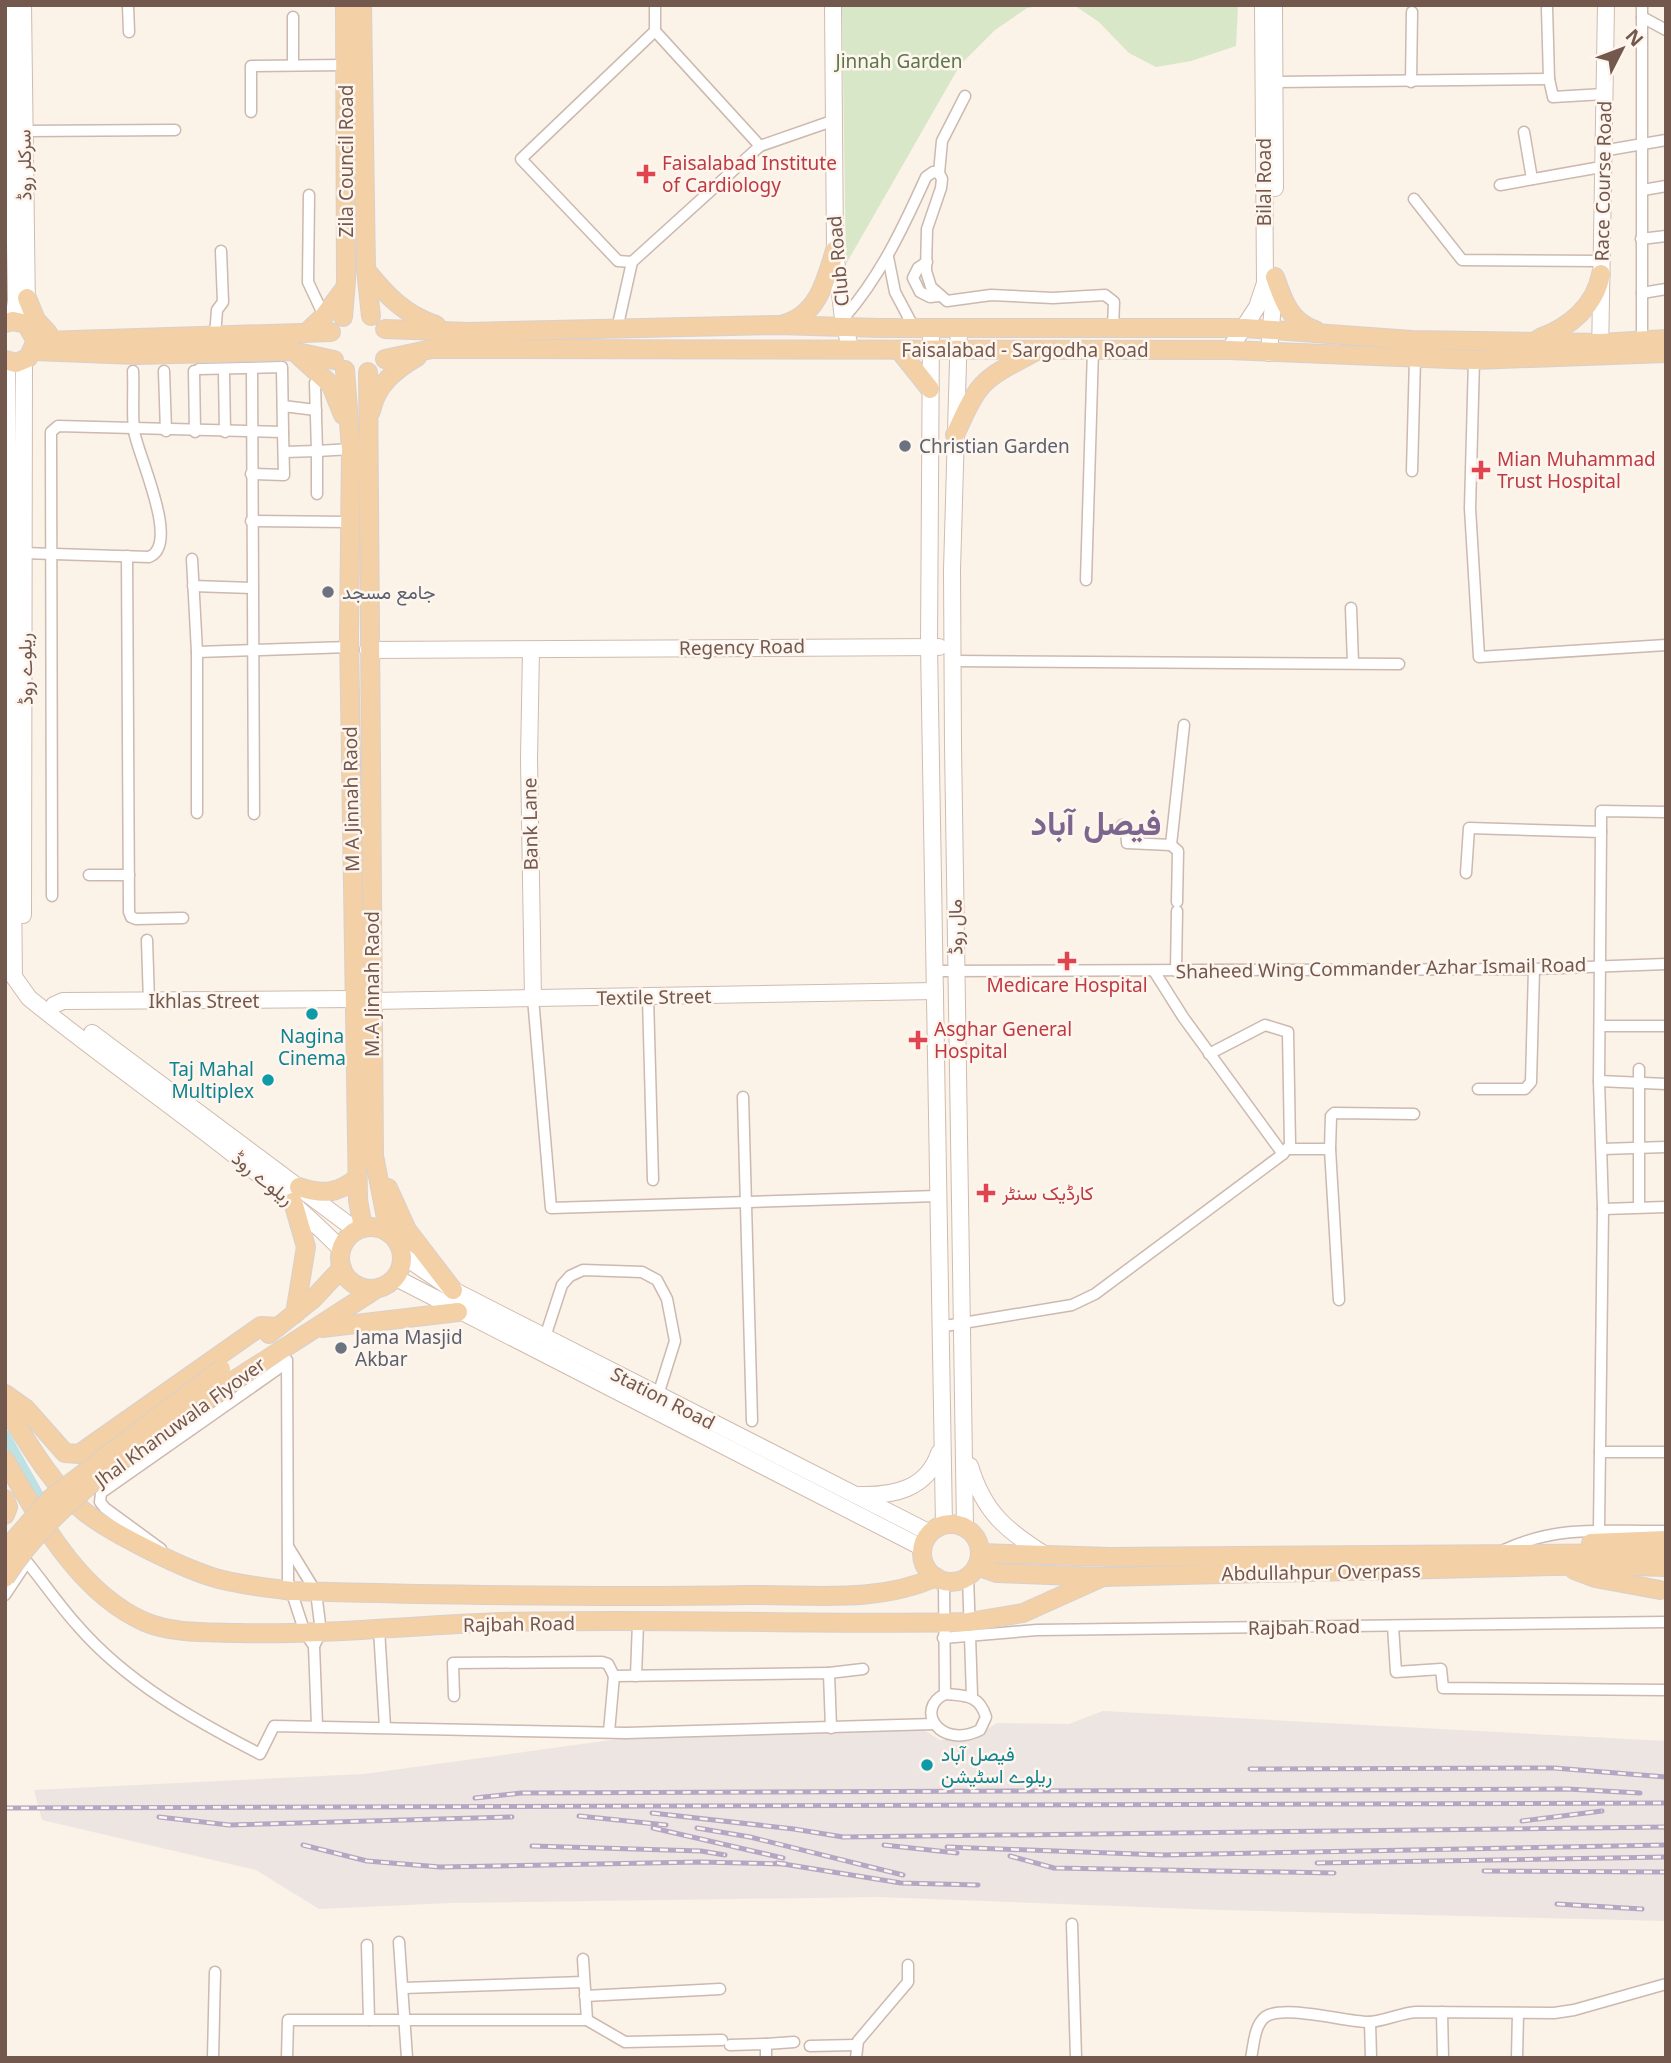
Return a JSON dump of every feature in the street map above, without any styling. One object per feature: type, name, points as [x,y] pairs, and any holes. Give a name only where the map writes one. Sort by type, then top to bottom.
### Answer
[{"type":"main road","name":"سرکلر روڈ","points":[[11,5],[15,323]]},
{"type":"main road","name":"سرکلر روڈ","points":[[15,323],[27,298],[23,5]]},
{"type":"main road","name":"Zila Council Road","points":[[343,317],[346,288],[345,5]]},
{"type":"main road","name":"Zila Council Road","points":[[362,5],[366,270],[371,316]]},
{"type":"main road","name":"Bilal Road","points":[[1229,350],[1245,328],[1265,283],[1263,5]]},
{"type":"main road","name":"Bilal Road","points":[[1269,353],[1275,277],[1274,5]]},
{"type":"main road","name":"Race Course Road","points":[[1601,350],[1606,5]]},
{"type":"main road","name":"Club Road","points":[[831,8],[835,250],[843,323],[850,347]]},
{"type":"main road","points":[[777,325],[798,320],[815,302],[824,288],[835,250]]},
{"type":"main road","points":[[1530,342],[1558,332],[1581,313],[1597,293],[1601,268]]},
{"type":"main road","points":[[366,270],[397,304],[415,318],[464,337]]},
{"type":"main road","points":[[1275,277],[1283,299],[1301,325],[1325,334]]},
{"type":"main road","points":[[339,365],[328,341],[328,324],[346,288]]},
{"type":"main road","points":[[27,298],[36,320],[48,333],[63,340]]},
{"type":"main road","points":[[352,314],[371,316],[385,329],[388,349],[385,359],[368,372],[292,351],[21,355],[63,340],[306,333],[352,314]]},
{"type":"main road","points":[[15,323],[21,355]]},
{"type":"main road","name":"Faisalabad - Sargodha Road","points":[[385,359],[432,349],[464,337],[617,329],[843,323],[932,327],[1271,328],[1412,340],[1530,342],[1601,350],[1666,353]]},
{"type":"main road","name":"مال روڈ","points":[[932,327],[929,646],[939,1327],[944,1441],[932,1535]]},
{"type":"main road","name":"مال روڈ","points":[[960,327],[955,435],[953,654],[965,1528]]},
{"type":"main road","name":"Faisalabad - Sargodha Road","points":[[385,329],[464,337],[899,350],[1229,350],[1474,360],[1601,350],[1666,339]]},
{"type":"main road","points":[[356,438],[383,384],[398,368],[432,349]]},
{"type":"main road","points":[[899,350],[930,389]]},
{"type":"main road","points":[[955,435],[974,393],[987,377],[1039,350]]},
{"type":"main road","points":[[292,351],[315,367],[331,385],[356,438]]},
{"type":"main road","name":"ریلوے روڈ","points":[[21,355],[8,642],[9,918],[15,983],[46,1012],[212,1136],[296,1194]]},
{"type":"main road","name":"M A Jinnah Raod","points":[[339,365],[356,438],[368,650]]},
{"type":"main road","name":"M A Jinnah Raod","points":[[360,1230],[357,1178],[363,1000],[349,647],[349,522],[356,438],[368,372]]},
{"type":"main road","name":"ریلوے روڈ","points":[[12,558],[25,813],[21,959],[15,983]]},
{"type":"main road","name":"Regency Road","points":[[368,650],[929,646],[953,654]]},
{"type":"main road","name":"M.A Jinnah Raod","points":[[368,650],[363,1000],[374,1156],[388,1233]]},
{"type":"main road","name":"Bank Lane","points":[[531,650],[529,759],[533,998]]},
{"type":"main road","name":"ریلوے روڈ","points":[[15,983],[31,986],[296,1194],[342,1250]]},
{"type":"main road","name":"Textile Street","points":[[363,1000],[935,991]]},
{"type":"main road","name":"Ikhlas Street","points":[[54,1005],[63,1001],[363,1000]]},
{"type":"main road","points":[[374,1156],[407,1230],[453,1290]]},
{"type":"main road","points":[[296,1194],[333,1193],[357,1178]]},
{"type":"main road","points":[[296,1194],[360,1230],[374,1228],[388,1233],[402,1255],[396,1278],[376,1289],[355,1285],[342,1268],[342,1250],[360,1230]]},
{"type":"main road","points":[[295,1314],[306,1247],[296,1194]]},
{"type":"main road","name":"Station Road","points":[[402,1255],[453,1290],[932,1535]]},
{"type":"main road","points":[[225,1376],[342,1268]]},
{"type":"main road","name":"Station Road","points":[[396,1278],[458,1312],[932,1535]]},
{"type":"main road","name":"Jhal Khanuwala Flyover","points":[[5,1550],[51,1498],[225,1376],[295,1342],[376,1289]]},
{"type":"main road","points":[[319,1328],[458,1312]]},
{"type":"main road","points":[[5,1394],[26,1409],[62,1450],[76,1455],[261,1326],[277,1327]]},
{"type":"main road","name":"Jhal Khanuwala Flyover","points":[[5,1578],[21,1554],[59,1512],[225,1376]]},
{"type":"main road","name":"Rajbah Road","points":[[5,1407],[46,1468],[78,1506],[105,1527],[211,1577],[291,1591],[614,1598],[874,1595],[940,1579]]},
{"type":"main road","points":[[850,1494],[889,1496],[916,1484],[934,1470],[944,1441]]},
{"type":"main road","points":[[964,1447],[978,1494],[1009,1531],[1047,1556]]},
{"type":"main road","name":"Rajbah Road","points":[[5,1460],[68,1559],[108,1599],[142,1620],[178,1630],[314,1637],[379,1629],[504,1622],[898,1623],[943,1630],[969,1629],[1023,1613],[1103,1577]]},
{"type":"main road","points":[[5,1499],[8,1507],[5,1515]]},
{"type":"main road","points":[[965,1528],[976,1538],[975,1565],[961,1580],[940,1579],[925,1564],[932,1535],[965,1528]]},
{"type":"main road","points":[[1544,1554],[1589,1543],[1666,1540]]},
{"type":"main road","name":"Abdullahpur Overpass","points":[[975,1565],[1047,1556],[1496,1554],[1544,1554],[1662,1562]]},
{"type":"main road","points":[[1564,1566],[1595,1578],[1663,1593],[1662,1562]]},
{"type":"main road","name":"Abdullahpur Overpass","points":[[975,1565],[997,1573],[1103,1577],[1662,1562]]},
{"type":"main road","points":[[897,1590],[898,1623]]},
{"type":"main road","points":[[688,1597],[689,1623]]},
{"type":"street","points":[[128,5],[129,32]]},
{"type":"street","points":[[655,5],[655,31],[760,146]]},
{"type":"street","points":[[1642,5],[1642,342]]},
{"type":"street","points":[[1547,8],[1549,79],[1553,97],[1604,94]]},
{"type":"street","points":[[1411,82],[1412,12]]},
{"type":"street","points":[[293,17],[293,65]]},
{"type":"street","points":[[1642,18],[1666,30]]},
{"type":"street","points":[[632,262],[618,261],[521,159],[655,31]]},
{"type":"street","points":[[251,112],[251,66],[345,65]]},
{"type":"street","points":[[1276,82],[1549,79]]},
{"type":"street","points":[[965,96],[942,141],[939,173],[942,179],[941,188],[927,229],[927,262],[931,287],[947,301],[991,295],[1053,298],[1105,295],[1114,302],[1113,329]]},
{"type":"street","points":[[617,329],[632,262],[760,146],[832,121]]},
{"type":"street","points":[[23,131],[175,131]]},
{"type":"street","points":[[1524,132],[1532,179]]},
{"type":"street","points":[[1500,185],[1602,159],[1642,143],[1666,140]]},
{"type":"street","points":[[843,323],[888,257],[926,177],[939,173]]},
{"type":"street","points":[[1643,190],[1666,186]]},
{"type":"street","points":[[309,195],[308,282],[328,324]]},
{"type":"street","points":[[1414,199],[1462,260],[1601,268]]},
{"type":"street","points":[[904,225],[927,229]]},
{"type":"street","points":[[1641,239],[1666,236]]},
{"type":"street","points":[[215,335],[217,310],[223,302],[221,251]]},
{"type":"street","points":[[888,257],[895,292],[913,326]]},
{"type":"street","points":[[1642,293],[1666,289]]},
{"type":"street","points":[[1086,580],[1093,350]]},
{"type":"street","points":[[1412,471],[1415,359]]},
{"type":"street","points":[[1474,360],[1470,508],[1479,657],[1666,645]]},
{"type":"street","points":[[252,369],[254,814]]},
{"type":"street","points":[[195,432],[196,370],[284,369],[285,475],[251,474]]},
{"type":"street","points":[[12,558],[51,554],[149,557],[156,554],[162,545],[159,517],[134,430],[133,371]]},
{"type":"street","points":[[164,371],[166,431]]},
{"type":"street","points":[[224,374],[225,432]]},
{"type":"street","points":[[315,383],[317,494]]},
{"type":"street","points":[[283,406],[316,410]]},
{"type":"street","points":[[52,896],[53,428],[283,432]]},
{"type":"street","points":[[284,452],[317,451],[356,438]]},
{"type":"street","points":[[251,521],[349,522]]},
{"type":"street","points":[[127,556],[131,917],[183,918]]},
{"type":"street","points":[[192,559],[197,652],[197,813]]},
{"type":"street","points":[[193,586],[252,588]]},
{"type":"street","points":[[1351,608],[1353,663]]},
{"type":"street","points":[[197,652],[349,647]]},
{"type":"street","points":[[953,654],[1399,664]]},
{"type":"street","points":[[1171,845],[1184,725]]},
{"type":"street","points":[[1666,812],[1601,811],[1600,966],[1666,964]]},
{"type":"street","points":[[1122,825],[1126,829],[1127,843],[1171,845],[1178,851],[1176,971]]},
{"type":"street","points":[[1466,873],[1469,828],[1601,832]]},
{"type":"street","points":[[89,875],[129,875]]},
{"type":"street","points":[[148,940],[149,1002]]},
{"type":"street","name":"Shaheed Wing Commander Azhar Ismail Road","points":[[935,971],[1534,969],[1600,966],[1599,1082],[1604,1209],[1599,1529]]},
{"type":"street","points":[[1478,1089],[1525,1089],[1531,1082],[1534,969]]},
{"type":"street","points":[[1154,971],[1209,1054],[1285,1152]]},
{"type":"street","points":[[648,997],[653,1180]]},
{"type":"street","points":[[533,998],[551,1208],[937,1196]]},
{"type":"street","points":[[1209,1054],[1265,1025],[1288,1032],[1285,1152]]},
{"type":"street","points":[[1600,1026],[1666,1026]]},
{"type":"street","points":[[1639,1069],[1639,1207]]},
{"type":"street","points":[[1599,1082],[1666,1084]]},
{"type":"street","points":[[743,1097],[752,1420]]},
{"type":"street","points":[[1339,1300],[1330,1149],[1331,1116],[1334,1112],[1414,1114]]},
{"type":"street","points":[[1602,1149],[1666,1147]]},
{"type":"street","points":[[939,1327],[1072,1305],[1096,1294],[1285,1152],[1330,1149]]},
{"type":"street","points":[[1604,1209],[1666,1207]]},
{"type":"street","points":[[545,1337],[562,1285],[570,1276],[583,1270],[642,1272],[657,1280],[667,1299],[675,1341],[658,1395]]},
{"type":"street","points":[[295,1342],[285,1364],[287,1546],[291,1591],[314,1637]]},
{"type":"street","points":[[174,1559],[105,1508],[100,1502],[101,1493],[285,1364]]},
{"type":"street","points":[[1600,1452],[1666,1452]]},
{"type":"street","points":[[1496,1554],[1533,1537],[1599,1529],[1666,1531]]},
{"type":"street","points":[[287,1546],[316,1592],[314,1637],[317,1726]]},
{"type":"street","points":[[5,1595],[27,1562],[78,1626],[113,1661],[177,1709],[260,1754],[274,1726],[609,1732],[934,1724]]},
{"type":"street","points":[[972,1696],[969,1629],[975,1565]]},
{"type":"street","points":[[940,1579],[945,1695]]},
{"type":"street","name":"Rajbah Road","points":[[969,1629],[1666,1622]]},
{"type":"street","points":[[636,1676],[638,1623]]},
{"type":"street","points":[[1393,1626],[1396,1672],[1441,1669],[1443,1688],[1666,1690]]},
{"type":"street","points":[[379,1629],[385,1727]]},
{"type":"street","points":[[454,1696],[453,1663],[603,1661],[608,1664],[614,1676],[609,1732]]},
{"type":"street","points":[[614,1676],[829,1673],[863,1669]]},
{"type":"street","points":[[829,1673],[831,1728]]},
{"type":"street","points":[[972,1696],[980,1703],[986,1717],[980,1730],[965,1735],[947,1735],[934,1724],[932,1711],[940,1697],[972,1696]]},
{"type":"street","points":[[1072,1924],[1076,2058]]},
{"type":"street","points":[[399,1942],[407,2020],[407,2058]]},
{"type":"street","points":[[367,1945],[369,2020]]},
{"type":"street","points":[[583,1959],[587,2020]]},
{"type":"street","points":[[856,2058],[856,2045],[883,2008],[908,1983],[908,1965]]},
{"type":"street","points":[[213,2058],[215,1972]]},
{"type":"street","points":[[403,1988],[584,1982]]},
{"type":"street","points":[[1251,2058],[1257,2030],[1266,2017],[1273,2014],[1314,2014],[1370,2022],[1396,2014],[1574,2010],[1666,1984]]},
{"type":"street","points":[[585,1996],[720,1989]]},
{"type":"street","points":[[1442,2012],[1443,2058]]},
{"type":"street","points":[[1517,2058],[1518,2012]]},
{"type":"street","points":[[287,2058],[288,2020],[587,2020],[625,2042],[794,2042]]},
{"type":"street","points":[[1370,2022],[1371,2058]]},
{"type":"street","points":[[766,2044],[766,2058]]},
{"type":"street","points":[[810,2046],[856,2045]]},
{"type":"shaded area","points":[[1103,1711],[1666,1741],[1666,1921],[1221,1910],[878,1897],[450,1903],[319,1909],[256,1870],[42,1820],[34,1790],[364,1774],[633,1737],[924,1730],[940,1740],[975,1737],[997,1723],[1069,1724]]},
{"type":"green space","name":"Jinnah Garden","points":[[842,5],[1044,5],[1027,8],[995,30],[960,65],[846,264]]},
{"type":"green space","points":[[1074,5],[1238,5],[1236,46],[1191,61],[1156,67],[1129,53],[1099,22]]},
{"type":"waterway","points":[[5,1435],[46,1508]]},
{"type":"railway","points":[[1250,1769],[1554,1768],[1666,1777]]},
{"type":"railway","points":[[475,1798],[521,1793],[1567,1789],[1640,1793]]},
{"type":"railway","points":[[5,1808],[1666,1803]]},
{"type":"railway","points":[[1522,1821],[1602,1811]]},
{"type":"railway","points":[[652,1813],[843,1837],[1666,1827]]},
{"type":"railway","points":[[579,1816],[666,1825]]},
{"type":"railway","points":[[159,1817],[229,1825],[512,1817]]},
{"type":"railway","points":[[653,1828],[783,1858]]},
{"type":"railway","points":[[697,1828],[750,1837],[903,1875]]},
{"type":"railway","points":[[303,1845],[367,1861],[440,1867],[699,1862],[786,1864]]},
{"type":"railway","points":[[884,1845],[957,1853]]},
{"type":"railway","points":[[947,1847],[1163,1855],[1666,1845]]},
{"type":"railway","points":[[532,1846],[701,1851],[725,1855]]},
{"type":"railway","points":[[1010,1856],[1054,1868],[1334,1873]]},
{"type":"railway","points":[[1317,1863],[1666,1857]]},
{"type":"railway","points":[[777,1863],[901,1883],[978,1885]]},
{"type":"railway","points":[[1484,1871],[1666,1872]]},
{"type":"railway","points":[[1557,1904],[1642,1909]]},
{"type":"place","name":"Faisalabad Institute of Cardiology","points":[[646,174]]},
{"type":"place","name":"Christian Garden","points":[[905,446]]},
{"type":"place","name":"Mian Muhammad Trust Hospital","points":[[1481,470]]},
{"type":"place","name":"جامع مسجد","points":[[328,592]]},
{"type":"place","name":"Medicare Hospital","points":[[1067,961]]},
{"type":"place","name":"Nagina Cinema","points":[[312,1014]]},
{"type":"place","name":"Asghar General Hospital","points":[[918,1040]]},
{"type":"place","name":"Taj Mahal Multiplex","points":[[268,1080]]},
{"type":"place","name":"کارڈیک سنٹر","points":[[986,1193]]},
{"type":"place","name":"Jama Masjid Akbar","points":[[341,1348]]},
{"type":"place","name":"فیصل آباد ریلوے اسٹیشن","points":[[927,1765]]},
{"type":"district","name":"فیصل آباد","points":[[1096,822]]}]
